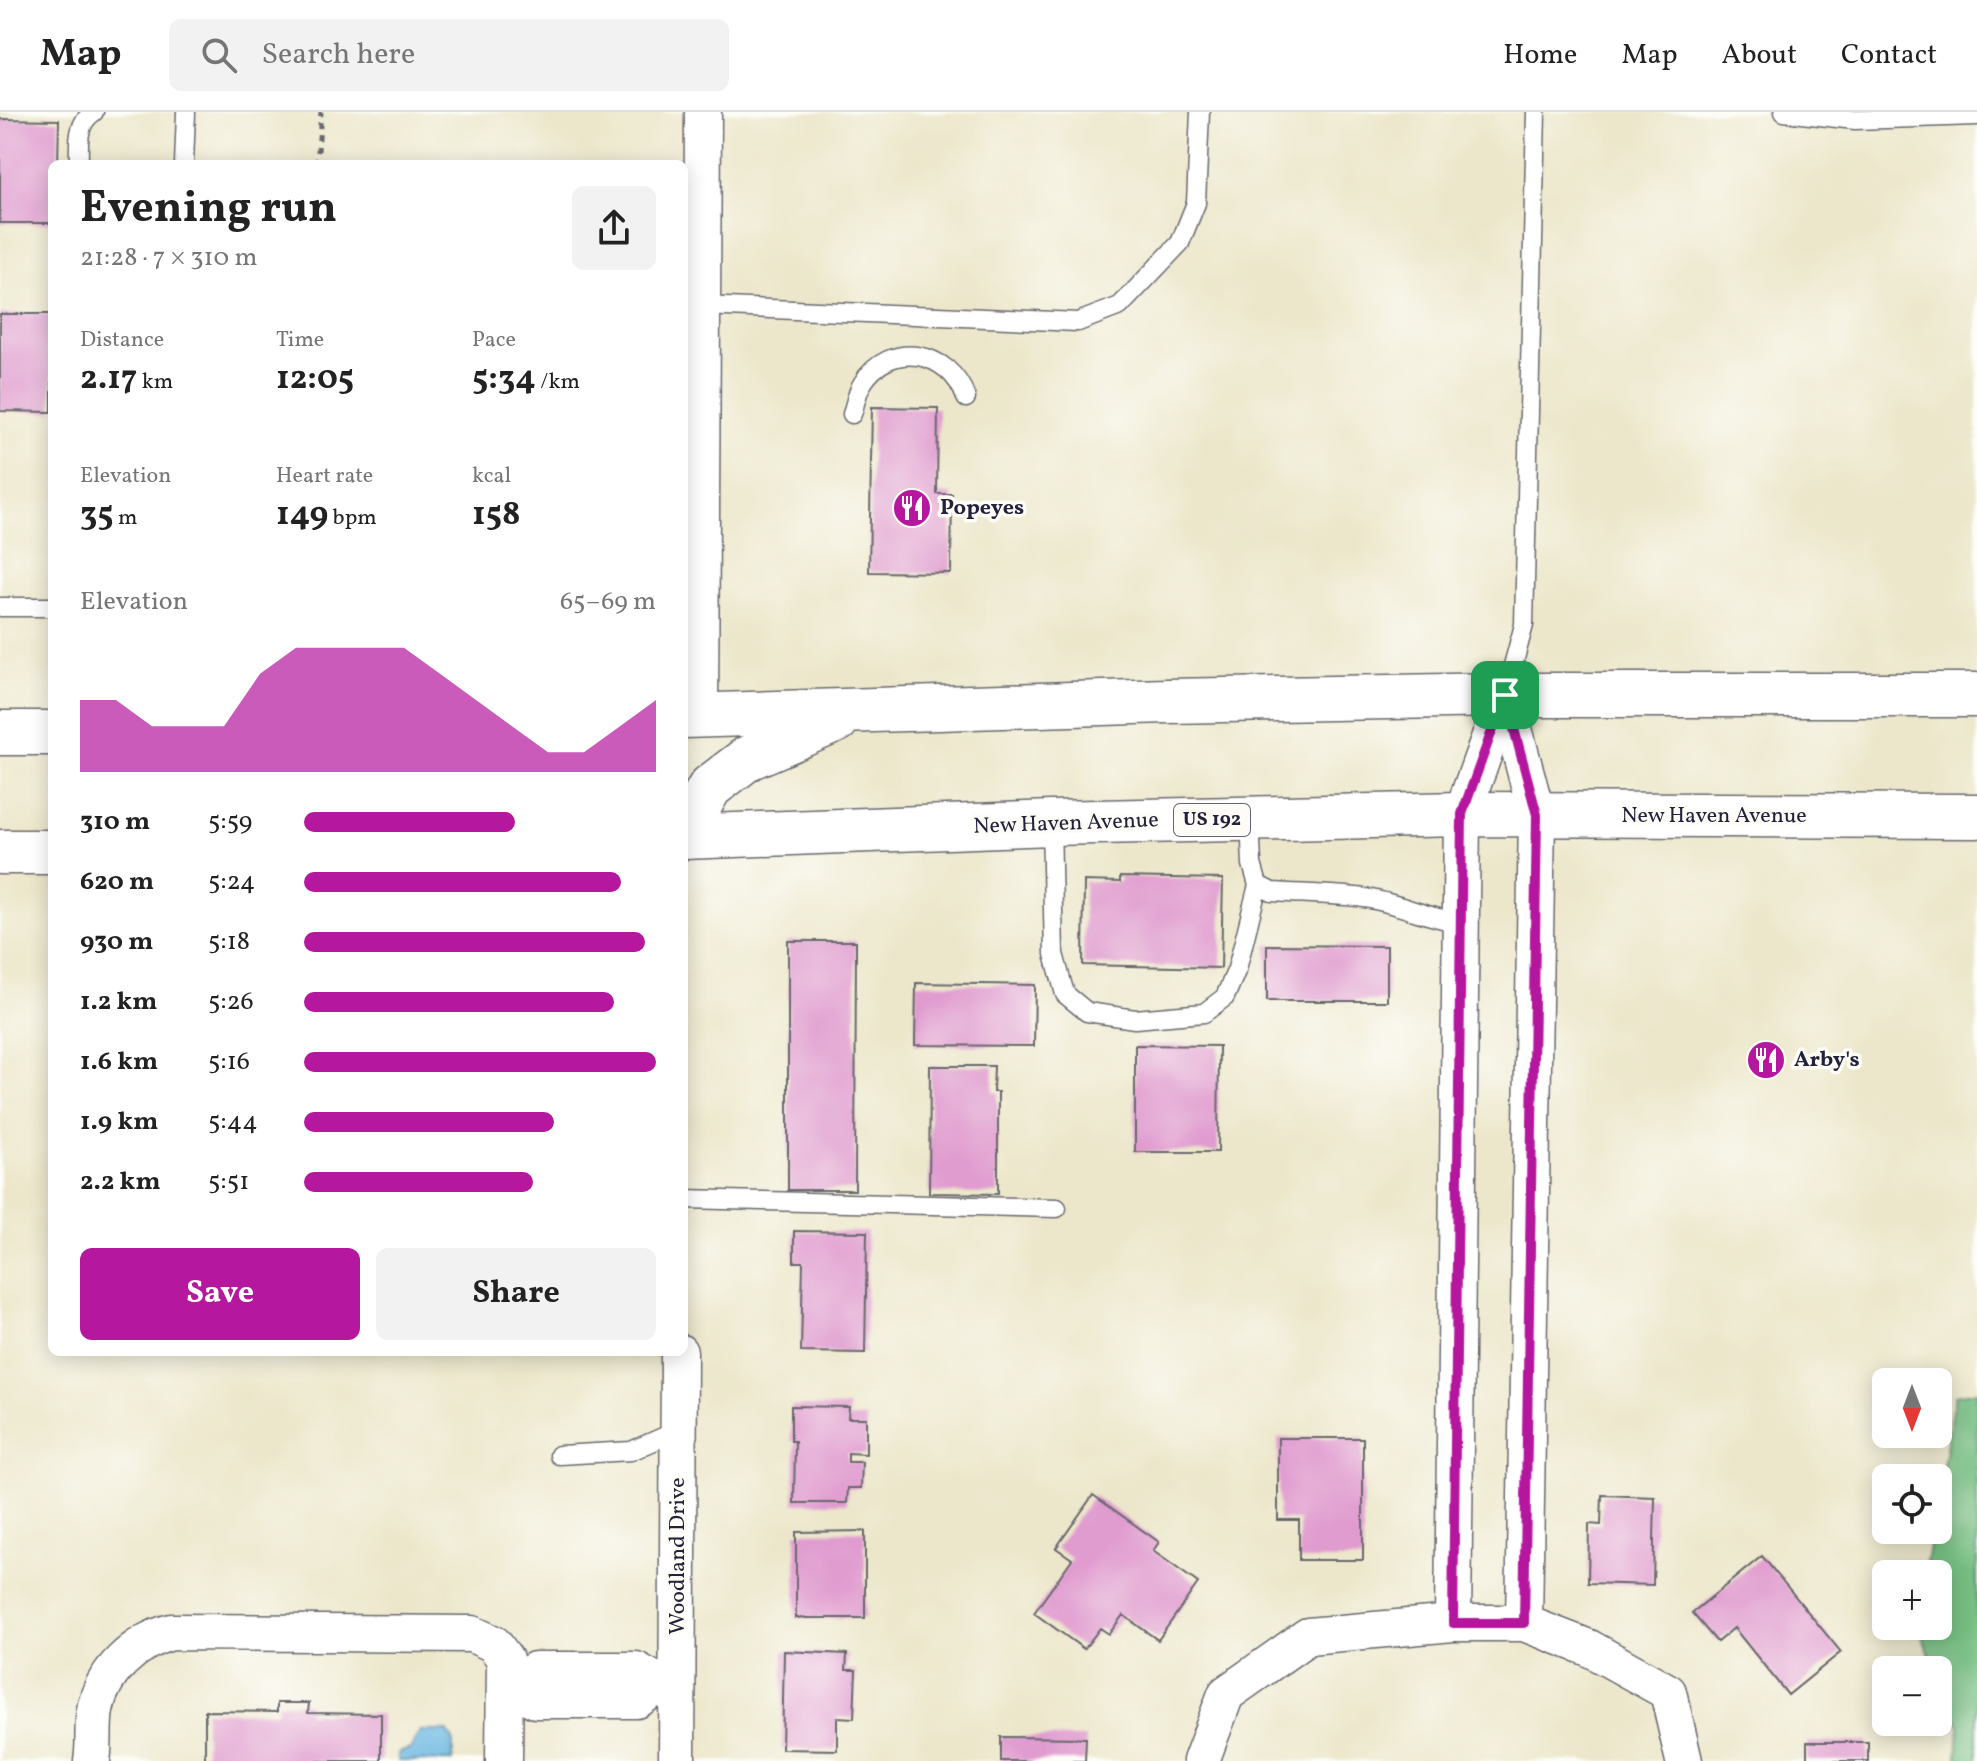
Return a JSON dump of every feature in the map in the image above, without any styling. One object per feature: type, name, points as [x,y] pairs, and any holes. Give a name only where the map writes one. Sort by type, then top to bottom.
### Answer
[{"type":"main road","points":[[689,723],[858,711],[1505,695],[1977,695]]},
{"type":"main road","points":[[688,828],[710,787],[748,758],[858,711]]},
{"type":"main road","points":[[0,733],[48,733]]},
{"type":"main road","name":"New Haven Avenue","points":[[688,835],[1462,814],[1977,816]]},
{"type":"main road","points":[[0,852],[48,852]]},
{"type":"street","points":[[689,723],[702,306],[703,112]]},
{"type":"street","points":[[1453,1623],[1462,814],[1505,695]]},
{"type":"street","points":[[1505,695],[1537,815],[1524,1623]]},
{"type":"street","name":"Woodland Drive","points":[[677,1761],[669,1684],[679,1356]]},
{"type":"street","points":[[1201,1761],[1226,1694],[1308,1636],[1453,1623],[1524,1623],[1589,1648],[1668,1692],[1684,1761]]},
{"type":"street","points":[[92,1761],[94,1714],[100,1688],[123,1659],[151,1638],[171,1632],[472,1634],[494,1644],[505,1659],[510,1685],[504,1761]]},
{"type":"street","points":[[510,1685],[535,1700],[582,1685],[637,1700],[669,1684]]},
{"type":"lane","points":[[79,160],[79,130],[94,112]]},
{"type":"lane","points":[[184,160],[186,112]]},
{"type":"lane","points":[[702,306],[1078,322],[1120,306],[1180,243],[1196,203],[1200,112]]},
{"type":"lane","points":[[1505,695],[1524,625],[1536,112]]},
{"type":"lane","points":[[1784,112],[1855,120],[1977,116]]},
{"type":"lane","points":[[852,414],[862,384],[886,359],[912,356],[932,359],[949,369],[966,398]]},
{"type":"lane","points":[[0,607],[48,607]]},
{"type":"lane","points":[[1051,823],[1054,954],[1065,994],[1087,1012],[1135,1019],[1204,1013],[1225,997],[1237,969],[1258,885],[1252,864],[1250,819]]},
{"type":"lane","points":[[1258,885],[1272,892],[1365,898],[1460,922]]},
{"type":"lane","points":[[688,1199],[1057,1208]]},
{"type":"lane","points":[[559,1455],[631,1451],[679,1430]]},
{"type":"path","points":[[317,160],[321,112]]},
{"type":"green space","points":[[1977,1391],[1977,1761],[1957,1761],[1959,1725],[1952,1708],[1952,1656],[1930,1656],[1924,1640],[1952,1640],[1952,1560],[1927,1560],[1929,1544],[1952,1544],[1952,1464],[1943,1464],[1946,1448],[1952,1448],[1955,1395]]},
{"type":"water","points":[[420,1731],[447,1731],[453,1740],[453,1761],[398,1761],[398,1753],[411,1749]]},
{"type":"building","points":[[0,119],[59,120],[58,160],[48,160],[48,223],[0,223]]},
{"type":"building","points":[[0,314],[48,314],[48,412],[0,411]]},
{"type":"building","points":[[872,407],[938,408],[937,494],[952,494],[951,573],[869,572]]},
{"type":"building","points":[[1120,877],[1223,879],[1221,968],[1083,965],[1084,881],[1120,882]]},
{"type":"building","points":[[788,941],[856,941],[855,1190],[788,1190]]},
{"type":"building","points":[[1267,945],[1387,946],[1387,1001],[1267,1001]]},
{"type":"building","points":[[916,983],[1035,985],[1034,1046],[915,1045]]},
{"type":"building","points":[[1135,1045],[1219,1046],[1218,1152],[1135,1152]]},
{"type":"building","points":[[930,1066],[994,1066],[993,1092],[998,1092],[998,1194],[929,1193]]},
{"type":"building","points":[[794,1231],[867,1232],[865,1353],[801,1352],[803,1262],[794,1262]]},
{"type":"building","points":[[791,1406],[849,1407],[848,1418],[866,1418],[866,1454],[848,1453],[848,1462],[862,1462],[861,1488],[848,1488],[847,1503],[794,1503],[795,1441],[791,1441]]},
{"type":"building","points":[[1278,1438],[1363,1438],[1363,1560],[1299,1560],[1299,1520],[1278,1520]]},
{"type":"building","points":[[1093,1495],[1159,1542],[1153,1551],[1198,1583],[1158,1640],[1123,1615],[1109,1634],[1100,1628],[1084,1649],[1034,1613],[1072,1559],[1056,1548]]},
{"type":"building","points":[[1602,1495],[1655,1497],[1653,1585],[1588,1583],[1589,1524],[1601,1525]]},
{"type":"building","points":[[865,1531],[865,1618],[796,1618],[796,1532]]},
{"type":"building","points":[[1762,1556],[1841,1652],[1788,1695],[1734,1628],[1717,1642],[1692,1613]]},
{"type":"building","points":[[784,1651],[847,1654],[846,1670],[856,1670],[854,1718],[837,1717],[837,1750],[782,1749]]},
{"type":"building","points":[[277,1703],[309,1703],[308,1713],[381,1714],[381,1761],[205,1761],[205,1711],[277,1712]]},
{"type":"building","points":[[1001,1737],[1086,1738],[1085,1761],[1001,1761]]},
{"type":"building","points":[[1807,1742],[1868,1742],[1868,1761],[1807,1761]]},
{"type":"place","name":"Popeyes","points":[[912,508]]},
{"type":"place","name":"Arby's","points":[[1766,1060]]},
{"type":"route","points":[[1505,695],[1537,815],[1524,1623],[1453,1623],[1462,814],[1505,695]]}]
